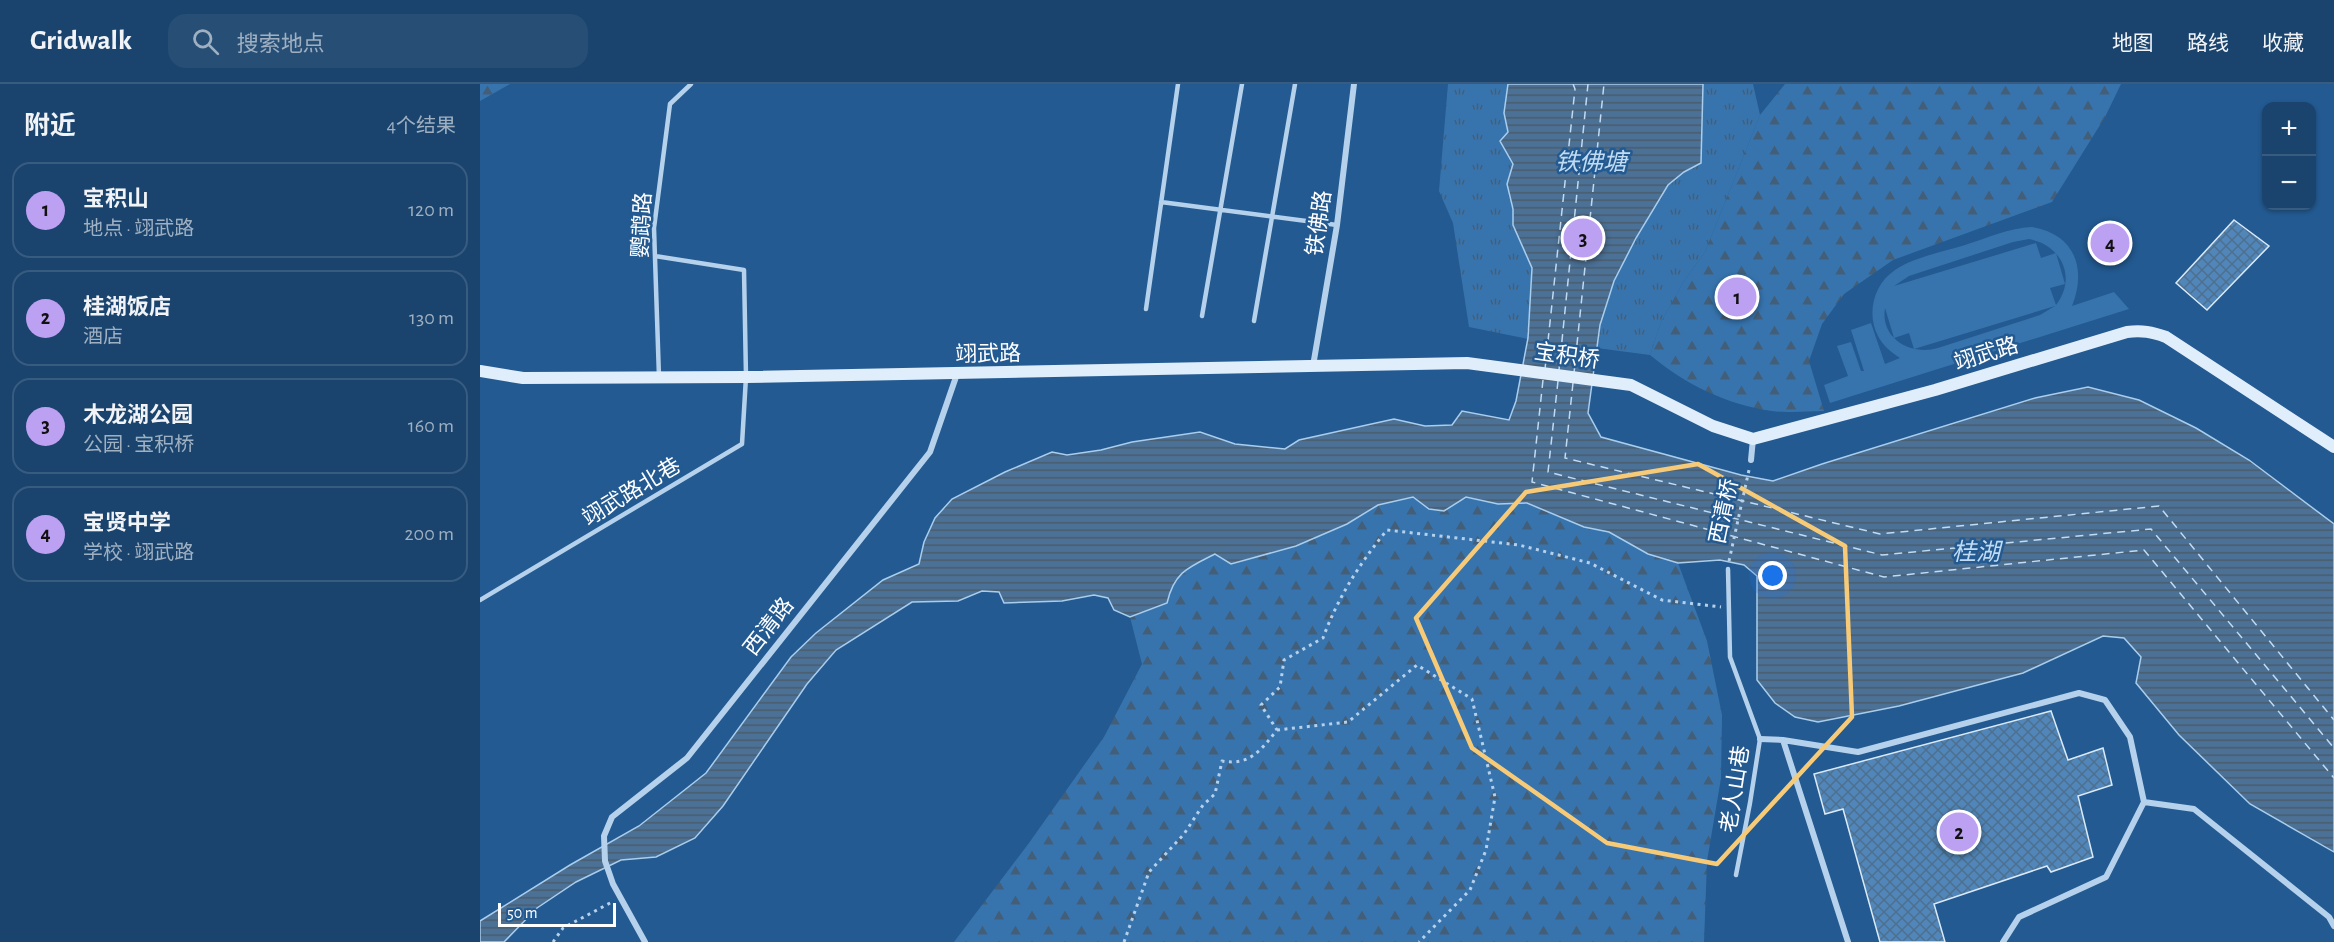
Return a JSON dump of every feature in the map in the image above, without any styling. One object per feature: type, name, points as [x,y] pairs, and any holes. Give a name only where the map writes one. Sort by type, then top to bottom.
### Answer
[{"type":"main road","name":"翊武路","points":[[1753,439],[1935,390],[2139,330],[2166,337],[2334,447]]},
{"type":"main road","name":"翊武路","points":[[480,371],[523,378],[957,374],[1467,363],[1498,367]]},
{"type":"main road","name":"宝积桥","points":[[1498,367],[1631,385],[1713,426],[1753,439]]},
{"type":"street","name":"铁佛路","points":[[1313,366],[1337,225],[1354,84]]},
{"type":"street","name":"西清路","points":[[645,942],[613,884],[605,861],[604,836],[612,817],[687,758],[930,452],[957,374]]},
{"type":"street","points":[[1751,460],[1753,439]]},
{"type":"street","points":[[1760,739],[1783,740],[1858,752],[2079,693],[2105,700],[2130,737],[2144,802],[2106,878],[2019,917],[2003,942]]},
{"type":"street","points":[[1783,740],[1848,942]]},
{"type":"street","points":[[2144,802],[2194,809],[2329,917],[2334,926]]},
{"type":"lane","name":"鹦鹉路","points":[[659,377],[654,228],[670,104],[691,84]]},
{"type":"lane","points":[[1146,309],[1178,84]]},
{"type":"lane","points":[[1202,316],[1242,84]]},
{"type":"lane","points":[[1254,321],[1295,84]]},
{"type":"lane","points":[[1161,202],[1337,225]]},
{"type":"lane","points":[[655,256],[744,270],[746,377]]},
{"type":"lane","name":"翊武路北巷","points":[[480,600],[742,444],[746,377]]},
{"type":"lane","name":"老人山巷","points":[[1728,569],[1730,657],[1760,739],[1736,875]]},
{"type":"path","name":"西清桥","points":[[1728,569],[1751,460]]},
{"type":"path","points":[[1277,730],[1261,705],[1280,687],[1284,660],[1323,638],[1333,611],[1362,561],[1388,530],[1519,544],[1590,563],[1662,600],[1729,608]]},
{"type":"path","points":[[1124,942],[1149,872],[1184,834],[1203,805],[1215,794],[1222,761],[1233,763],[1257,755],[1277,730],[1348,722],[1418,665],[1472,699],[1494,797],[1486,850],[1470,890],[1419,942]]},
{"type":"path","points":[[553,942],[563,928],[620,897]]},
{"type":"highlighted area","points":[[1698,464],[1845,546],[1852,717],[1717,864],[1607,843],[1472,748],[1416,618],[1526,492]]},
{"type":"green space","points":[[480,84],[510,84],[480,101]]},
{"type":"green space","points":[[1448,84],[1753,84],[1760,115],[1705,252],[1684,281],[1661,322],[1650,355],[1597,348],[1587,413],[1516,401],[1528,339],[1469,327],[1453,223],[1439,191]]},
{"type":"green space","points":[[1785,84],[2121,84],[2105,117],[2052,202],[1893,260],[1844,294],[1822,324],[1809,361],[1824,411],[1791,412],[1755,408],[1707,392],[1650,355],[1661,322],[1684,281],[1705,252],[1760,115]]},
{"type":"green space","points":[[2032,227],[2047,231],[2068,245],[2074,255],[2078,279],[2072,306],[2114,292],[2129,309],[1830,403],[1824,385],[1848,376],[1837,346],[1851,342],[1861,371],[1864,371],[1851,330],[1871,323],[1885,364],[1900,358],[1880,340],[1874,327],[1874,300],[1877,291],[1888,276],[1903,265],[1920,258],[2006,231]],"holes":[[[2029,239],[2040,242],[2055,253],[2041,258],[2036,243],[1894,286],[1909,276],[2013,242]],[[2056,254],[2063,264],[2065,274],[2065,284]],[[2065,284],[2056,305],[2050,288]],[[2055,306],[2040,315],[1938,348],[1915,349]],[[1885,308],[1894,337],[1887,328],[1885,319]],[[1909,333],[1914,348],[1908,347],[1894,338]]]},
{"type":"green space","points":[[1413,497],[1429,509],[1466,497],[1498,504],[1529,503],[1584,527],[1609,532],[1648,554],[1678,563],[1707,641],[1722,715],[1721,778],[1707,861],[1704,942],[954,942],[1029,843],[1104,737],[1142,664],[1130,617],[1167,603],[1170,591],[1183,570],[1215,553],[1347,524],[1378,505]]},
{"type":"water","name":"桂湖","points":[[1508,84],[1703,84],[1701,163],[1684,172],[1668,185],[1636,238],[1614,281],[1600,325],[1588,413],[1601,437],[1741,475],[1773,481],[2035,398],[2088,387],[2139,400],[2196,428],[2249,460],[2334,524],[2334,852],[2250,804],[2179,735],[2136,683],[2141,657],[2124,638],[2103,636],[2023,673],[1899,706],[1818,722],[1795,717],[1775,703],[1757,680],[1757,576],[1744,565],[1720,560],[1678,563],[1648,554],[1609,532],[1584,527],[1527,503],[1498,504],[1466,497],[1444,511],[1429,509],[1413,497],[1378,505],[1347,524],[1296,546],[1231,564],[1215,554],[1190,567],[1178,577],[1167,603],[1130,617],[1114,610],[1108,598],[1094,595],[1062,601],[1004,603],[999,592],[982,591],[958,601],[912,602],[836,650],[807,684],[723,806],[695,838],[656,857],[621,860],[576,882],[537,908],[504,942],[480,942],[480,921],[570,865],[639,826],[706,773],[791,657],[816,633],[883,580],[919,564],[924,542],[935,518],[952,499],[1005,472],[1052,452],[1067,455],[1200,432],[1235,444],[1285,449],[1299,440],[1394,419],[1425,426],[1452,425],[1462,411],[1509,420],[1516,401],[1528,338],[1532,268],[1513,225],[1513,209],[1507,184],[1513,164],[1500,141],[1508,132],[1504,113]]},
{"type":"building","points":[[2234,220],[2269,246],[2207,310],[2176,283]]},
{"type":"building","points":[[2051,711],[2068,760],[2103,748],[2112,785],[2078,796],[2093,857],[2051,872],[2047,866],[1934,904],[1945,942],[1880,942],[1843,809],[1825,814],[1814,774]]},
{"type":"ferry route","points":[[1545,369],[1575,89],[1573,84]]},
{"type":"ferry route","points":[[1559,370],[1588,84]]},
{"type":"ferry route","points":[[1574,373],[1604,84]]},
{"type":"ferry route","points":[[1543,380],[1532,482],[1884,577],[2144,550],[2334,778]]},
{"type":"ferry route","points":[[1558,381],[1548,472],[1882,555],[2151,529],[2334,748]]},
{"type":"ferry route","points":[[1573,383],[1565,458],[1880,534],[2159,506],[2334,720]]},
{"type":"place","name":"木龙湖公园","points":[[1583,238]]},
{"type":"place","name":"宝贤中学","points":[[2110,243]]},
{"type":"place","name":"宝积山","points":[[1737,297]]},
{"type":"place","name":"桂湖饭店","points":[[1959,832]]},
{"type":"water label","name":"铁佛塘","points":[[1591,162]]}]
